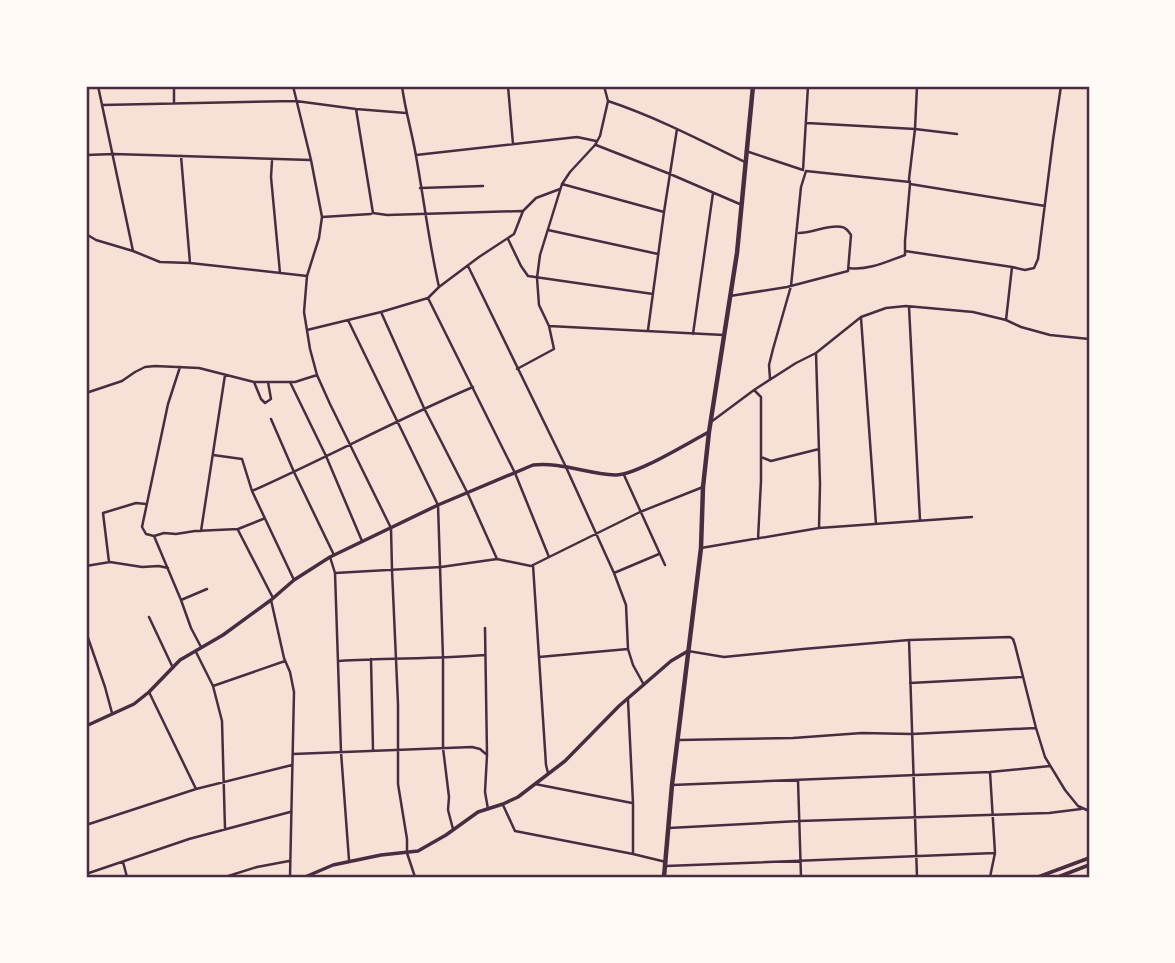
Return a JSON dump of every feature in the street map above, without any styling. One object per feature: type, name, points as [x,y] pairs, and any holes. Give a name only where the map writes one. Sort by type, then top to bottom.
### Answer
[{"type":"main road","points":[[664,877],[672,785],[701,548],[703,487],[710,422],[725,335],[742,205],[753,86]]},
{"type":"street","points":[[98,86],[134,251]]},
{"type":"street","points":[[174,86],[174,102]]},
{"type":"street","points":[[293,86],[312,160],[322,217],[319,239],[307,276],[304,312],[306,330],[317,375],[391,528],[398,784],[407,853],[415,877]]},
{"type":"street","points":[[402,86],[439,287]]},
{"type":"street","points":[[508,86],[513,144]]},
{"type":"street","points":[[517,369],[554,349],[549,326],[539,305],[537,278],[540,255],[562,184],[600,136],[608,101],[604,86]]},
{"type":"street","points":[[770,379],[769,365],[791,286],[805,170],[807,86]]},
{"type":"street","points":[[849,268],[879,265],[905,256],[917,86]]},
{"type":"street","points":[[905,251],[1025,270],[1034,268],[1038,259],[1061,86]]},
{"type":"street","points":[[1076,86],[1089,87]]},
{"type":"street","points":[[102,105],[296,101],[406,113]]},
{"type":"street","points":[[608,101],[631,108],[745,162]]},
{"type":"street","points":[[356,109],[373,214]]},
{"type":"street","points":[[807,123],[957,134]]},
{"type":"street","points":[[648,330],[677,129]]},
{"type":"street","points":[[416,155],[577,136],[742,205]]},
{"type":"street","points":[[746,150],[805,170],[910,183],[1045,206]]},
{"type":"street","points":[[86,155],[312,160]]},
{"type":"street","points":[[181,156],[190,263]]},
{"type":"street","points":[[272,160],[271,177],[280,273]]},
{"type":"street","points":[[562,184],[664,212]]},
{"type":"street","points":[[420,188],[483,186]]},
{"type":"street","points":[[306,330],[428,298],[479,257],[514,234],[523,211],[536,198],[560,189]]},
{"type":"street","points":[[692,334],[713,192]]},
{"type":"street","points":[[322,217],[523,211]]},
{"type":"street","points":[[730,296],[791,286],[847,272],[851,234],[845,228],[840,226],[797,233]]},
{"type":"street","points":[[548,230],[658,254]]},
{"type":"street","points":[[86,234],[160,262],[307,276]]},
{"type":"street","points":[[508,239],[528,276],[653,294]]},
{"type":"street","points":[[468,266],[614,573],[626,605],[628,649],[644,685]]},
{"type":"street","points":[[1006,320],[1013,267]]},
{"type":"street","points":[[428,298],[515,473],[549,557]]},
{"type":"street","points":[[909,306],[920,520]]},
{"type":"street","points":[[710,422],[770,379],[816,353],[861,317],[886,308],[909,306],[973,312],[1050,335],[1089,339]]},
{"type":"street","points":[[381,312],[497,559]]},
{"type":"street","points":[[861,317],[876,524]]},
{"type":"street","points":[[348,320],[438,505],[443,748],[448,810],[453,829]]},
{"type":"street","points":[[549,326],[725,335]]},
{"type":"street","points":[[816,353],[819,528]]},
{"type":"street","points":[[86,393],[122,381],[145,367],[199,368],[254,382],[290,382],[317,375]]},
{"type":"street","points":[[180,367],[168,404],[142,527],[146,534],[154,536],[164,533],[238,529],[264,519]]},
{"type":"street","points":[[201,531],[225,374]]},
{"type":"street","points":[[254,382],[265,403],[271,399],[268,382]]},
{"type":"street","points":[[290,382],[326,456],[362,541]]},
{"type":"street","points":[[252,491],[473,387]]},
{"type":"street","points":[[754,390],[761,397],[758,539]]},
{"type":"street","points":[[271,419],[332,556],[335,573],[341,752],[350,862]]},
{"type":"street","points":[[86,726],[134,704],[180,660],[223,635],[294,580],[332,556],[438,505],[533,465],[546,463],[624,475],[709,432]]},
{"type":"street","points":[[761,457],[771,461],[819,449]]},
{"type":"street","points":[[213,455],[242,459],[264,519],[294,580]]},
{"type":"street","points":[[624,475],[665,565]]},
{"type":"street","points":[[335,573],[441,567],[497,559],[531,566],[640,512],[703,487]]},
{"type":"street","points":[[108,562],[103,513],[136,503],[147,504]]},
{"type":"street","points":[[701,548],[819,528],[972,517]]},
{"type":"street","points":[[238,529],[272,599],[294,692],[290,877]]},
{"type":"street","points":[[154,536],[201,647]]},
{"type":"street","points":[[614,573],[659,554]]},
{"type":"street","points":[[86,566],[108,562],[168,568]]},
{"type":"street","points":[[533,565],[548,773]]},
{"type":"street","points":[[181,600],[206,589]]},
{"type":"street","points":[[149,617],[173,668]]},
{"type":"street","points":[[485,628],[485,792],[488,809]]},
{"type":"street","points":[[86,632],[112,713]]},
{"type":"street","points":[[305,877],[316,875],[332,865],[418,851],[478,812],[518,797],[565,761],[671,661],[688,651],[724,657],[909,640],[1010,637],[1015,645],[1045,757],[1065,790],[1081,808],[1089,811]]},
{"type":"street","points":[[909,640],[917,877]]},
{"type":"street","points":[[539,657],[628,649]]},
{"type":"street","points":[[195,651],[213,686],[222,721],[225,829]]},
{"type":"street","points":[[339,661],[485,655]]},
{"type":"street","points":[[371,659],[373,751]]},
{"type":"street","points":[[213,686],[285,662]]},
{"type":"street","points":[[910,683],[1023,677]]},
{"type":"street","points":[[149,692],[196,789]]},
{"type":"street","points":[[628,700],[633,854]]},
{"type":"street","points":[[678,740],[1036,729]]},
{"type":"street","points":[[293,754],[472,747],[487,755]]},
{"type":"street","points":[[86,825],[196,789],[292,765]]},
{"type":"street","points":[[672,785],[990,772],[1050,766]]},
{"type":"street","points":[[990,772],[995,853],[990,877]]},
{"type":"street","points":[[798,780],[801,877]]},
{"type":"street","points":[[535,784],[633,803]]},
{"type":"street","points":[[503,804],[515,831],[633,854],[666,864],[800,862],[995,853]]},
{"type":"street","points":[[669,828],[1049,813],[1081,808]]},
{"type":"street","points":[[86,874],[189,839],[291,812]]},
{"type":"street","points":[[1038,877],[1089,858]]},
{"type":"street","points":[[225,877],[289,861]]},
{"type":"street","points":[[123,862],[127,877]]},
{"type":"street","points":[[1058,877],[1089,866]]},
{"type":"street","points":[[1078,870],[1080,877]]}]
